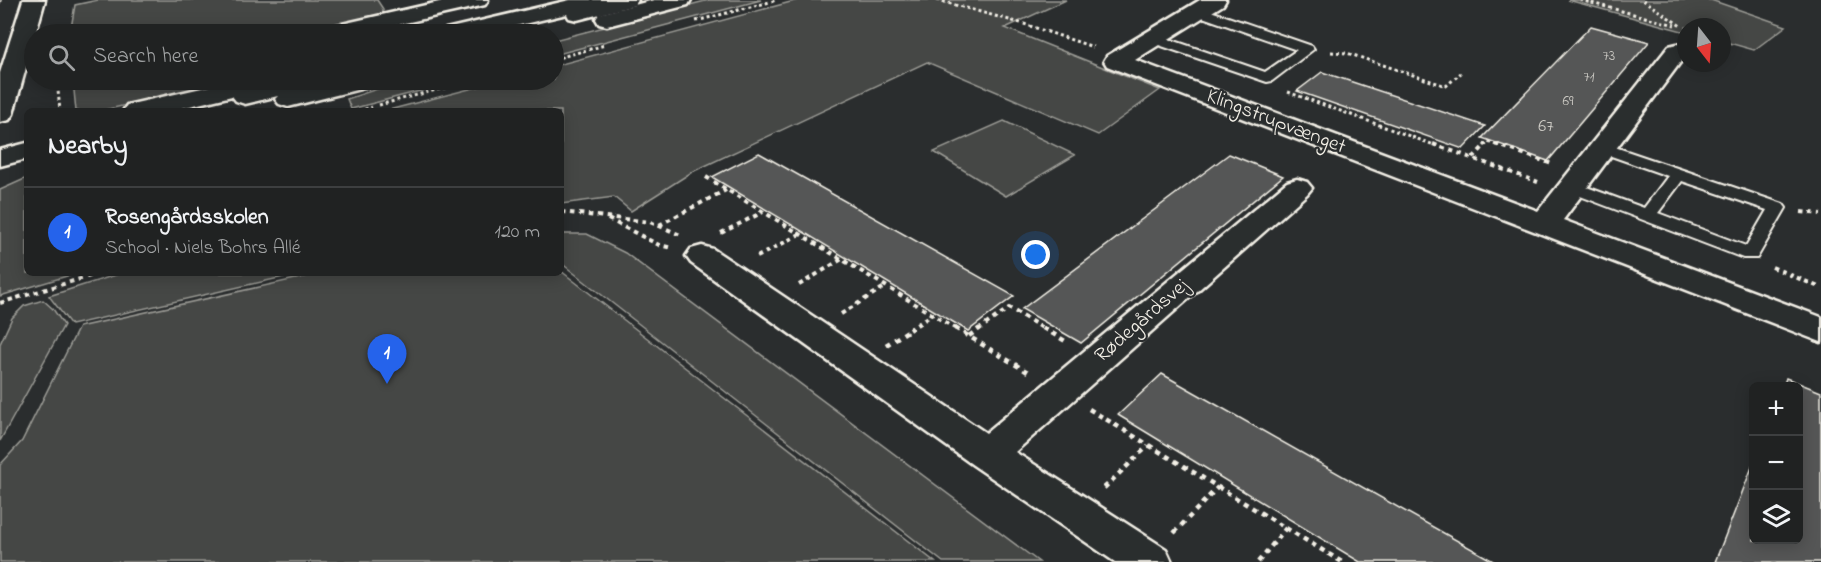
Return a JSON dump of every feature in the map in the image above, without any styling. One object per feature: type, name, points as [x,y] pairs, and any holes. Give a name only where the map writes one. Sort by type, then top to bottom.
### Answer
[{"type":"street","points":[[27,24],[34,0]]},
{"type":"street","points":[[355,24],[398,8],[477,0]]},
{"type":"street","points":[[496,24],[598,0]]},
{"type":"street","points":[[530,24],[627,0]]},
{"type":"street","points":[[564,29],[680,0]]},
{"type":"street","points":[[1123,57],[1205,5]]},
{"type":"street","points":[[0,114],[24,34]]},
{"type":"street","points":[[1544,224],[1677,51]]},
{"type":"street","name":"Klingstrupvænget","points":[[1123,57],[1116,61],[1821,330]]},
{"type":"street","points":[[149,108],[225,90]]},
{"type":"street","points":[[196,108],[269,90]]},
{"type":"street","points":[[255,108],[327,90]]},
{"type":"street","points":[[0,144],[24,139]]},
{"type":"street","points":[[0,158],[24,152]]},
{"type":"street","points":[[0,173],[24,167]]},
{"type":"street","name":"Rødegårdsvej","points":[[987,454],[1297,188]]},
{"type":"street","points":[[708,259],[987,454],[1150,562]]},
{"type":"lane","points":[[1205,5],[1307,49]]},
{"type":"lane","points":[[1152,38],[1267,78],[1307,49]]},
{"type":"lane","points":[[1574,185],[1647,216],[1750,254],[1777,208],[1603,148]]},
{"type":"lane","points":[[1647,216],[1678,174]]},
{"type":"path","points":[[937,0],[1024,24],[1123,57]]},
{"type":"path","points":[[1580,0],[1684,28],[1643,0]]},
{"type":"path","points":[[1307,49],[1347,53],[1446,86],[1461,73]]},
{"type":"path","points":[[1267,78],[1287,91],[1473,158],[1574,185]]},
{"type":"path","points":[[58,90],[60,108]]},
{"type":"path","points":[[370,108],[437,90]]},
{"type":"path","points":[[1473,158],[1488,142],[1574,185]]},
{"type":"path","points":[[706,177],[961,332]]},
{"type":"path","points":[[658,226],[727,189]]},
{"type":"path","points":[[708,259],[764,211]]},
{"type":"path","points":[[564,212],[650,222],[690,238],[708,259]]},
{"type":"path","points":[[605,217],[659,245],[708,259],[800,234]]},
{"type":"path","points":[[769,303],[842,259]]},
{"type":"path","points":[[0,309],[0,303],[90,276]]},
{"type":"path","points":[[1791,277],[1821,288]]},
{"type":"path","points":[[812,332],[886,286]]},
{"type":"path","points":[[969,336],[1009,308],[1097,360]]},
{"type":"path","points":[[858,364],[933,314]]},
{"type":"path","points":[[1116,425],[1342,562]]},
{"type":"path","points":[[1115,478],[1149,445]]},
{"type":"path","points":[[1185,522],[1218,487]]},
{"type":"path","points":[[1258,562],[1286,528]]},
{"type":"shaded area","points":[[98,0],[377,0],[383,9],[383,14],[356,24],[72,24],[75,5]]},
{"type":"shaded area","points":[[709,0],[761,0],[564,52],[564,37]]},
{"type":"shaded area","points":[[798,0],[1066,0],[1005,28],[1160,90],[1098,135],[927,62],[692,172],[631,211],[614,197],[564,204],[564,108],[397,108],[466,90],[564,90],[564,63]]},
{"type":"shaded area","points":[[1568,0],[1711,0],[1786,26],[1754,50],[1731,44],[1731,18],[1677,18],[1677,30]]},
{"type":"shaded area","points":[[74,90],[193,90],[113,108],[76,108]]},
{"type":"shaded area","points":[[374,90],[424,90],[355,108],[351,108],[347,99]]},
{"type":"shaded area","points":[[1004,121],[1075,155],[1006,196],[934,152]]},
{"type":"shaded area","points":[[24,179],[24,276],[67,276],[0,296],[0,190]]},
{"type":"shaded area","points":[[564,234],[587,234],[625,253],[1039,562],[943,562],[564,265]]},
{"type":"shaded area","points":[[564,273],[935,562],[0,562],[0,465],[22,441],[79,327],[308,276],[564,276]]},
{"type":"shaded area","points":[[112,276],[288,276],[71,325],[49,296]]},
{"type":"shaded area","points":[[43,300],[53,309],[64,325],[0,441],[0,344],[12,318],[24,306]]},
{"type":"building","points":[[1591,26],[1649,42],[1548,161],[1482,138]]},
{"type":"building","points":[[1322,72],[1485,126],[1463,149],[1297,91]]},
{"type":"building","points":[[759,153],[1014,296],[968,331],[712,177]]},
{"type":"building","points":[[1229,154],[1283,176],[1081,343],[1022,309]]},
{"type":"building","points":[[1162,374],[1495,562],[1360,562],[1118,415]]},
{"type":"building","points":[[1786,378],[1796,382],[1785,382]]},
{"type":"building","points":[[1803,385],[1821,392],[1821,562],[1715,562],[1749,475],[1749,544],[1803,544]]},
{"type":"place","name":"Rosengårdsskolen","points":[[387,384]]}]
